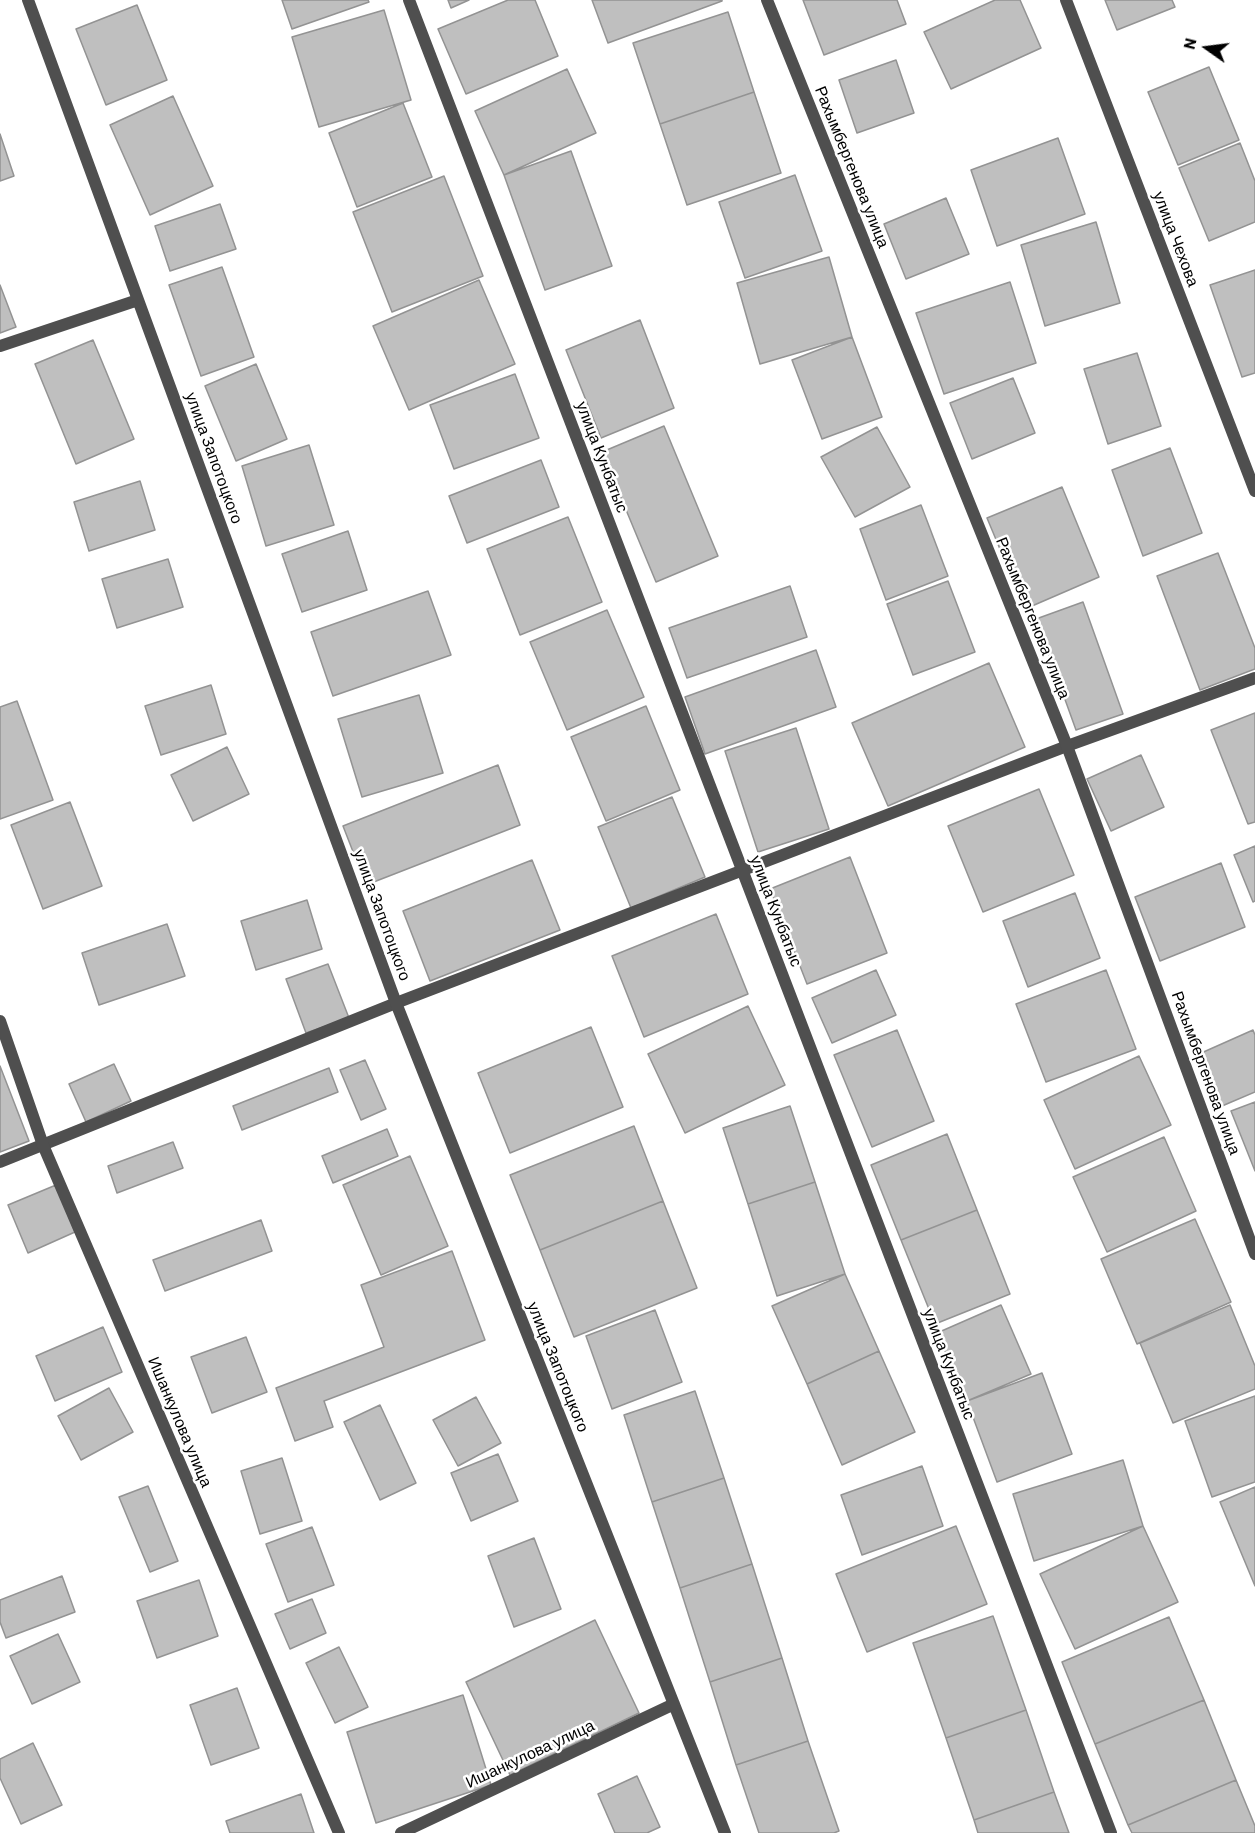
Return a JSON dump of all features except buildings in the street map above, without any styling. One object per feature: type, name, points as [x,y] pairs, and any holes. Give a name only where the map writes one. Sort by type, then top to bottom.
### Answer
[{"type":"street","name":"улица Запотоцкого","points":[[28,0],[396,1003],[724,1833]]},
{"type":"street","name":"улица Кунбатыс","points":[[409,0],[1111,1833]]},
{"type":"street","name":"Рахымбергенова улица","points":[[767,0],[1067,746],[1255,1254]]},
{"type":"street","name":"улица Чехова","points":[[1066,0],[1255,491]]},
{"type":"street","points":[[0,346],[138,300]]},
{"type":"street","points":[[0,1162],[396,1003],[1067,746],[1255,678]]},
{"type":"street","name":"Ишанкулова улица","points":[[0,1021],[43,1145],[339,1833]]},
{"type":"street","name":"Ишанкулова улица","points":[[401,1833],[674,1704]]}]
